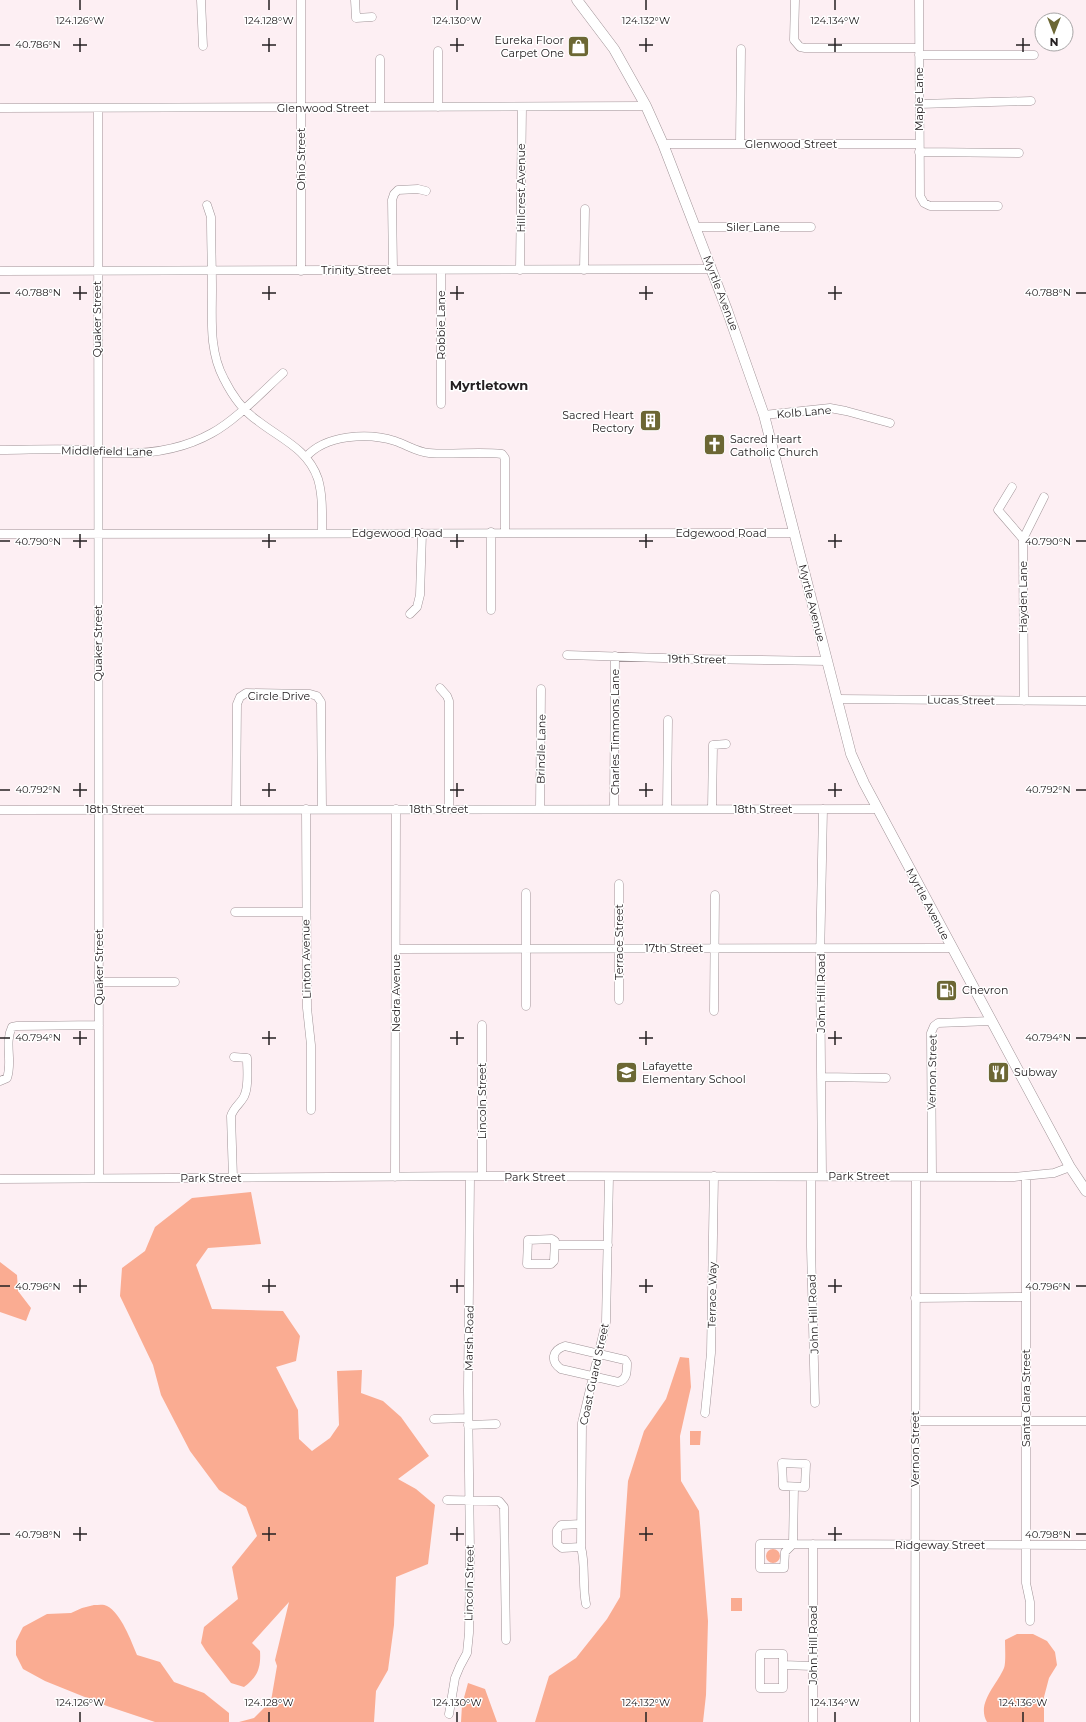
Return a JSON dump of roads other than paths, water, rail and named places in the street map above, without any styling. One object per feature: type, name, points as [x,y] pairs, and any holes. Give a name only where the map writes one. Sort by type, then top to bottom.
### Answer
[{"type":"main road","name":"Myrtle Avenue","points":[[577,0],[614,49],[646,106],[663,144],[712,269],[764,415],[851,754],[864,783],[991,1021],[1070,1167],[1086,1191]]},
{"type":"street","points":[[201,0],[203,46]]},
{"type":"street","name":"Ohio Street","points":[[300,0],[301,271]]},
{"type":"street","points":[[355,0],[356,18],[372,17]]},
{"type":"street","points":[[794,0],[794,40],[800,47],[1034,55]]},
{"type":"street","name":"Maple Lane","points":[[919,0],[919,189],[921,198],[924,203],[930,206],[998,206]]},
{"type":"street","points":[[740,144],[741,50]]},
{"type":"street","points":[[438,51],[438,107]]},
{"type":"street","points":[[380,59],[380,107]]},
{"type":"street","points":[[919,104],[1031,101]]},
{"type":"street","name":"Glenwood Street","points":[[0,108],[646,106]]},
{"type":"street","name":"Hillcrest Avenue","points":[[520,270],[522,107]]},
{"type":"street","name":"Quaker Street","points":[[98,108],[97,452],[99,1178]]},
{"type":"street","name":"Glenwood Street","points":[[663,144],[740,144],[919,148],[1019,153]]},
{"type":"street","points":[[393,270],[392,200],[394,194],[398,190],[418,189],[426,191]]},
{"type":"street","points":[[207,205],[211,217],[212,339],[216,358],[224,380],[244,409],[258,422],[294,446],[306,457],[315,471],[320,489],[322,533]]},
{"type":"street","points":[[584,270],[585,209]]},
{"type":"street","name":"Siler Lane","points":[[695,227],[811,227]]},
{"type":"street","name":"Trinity Street","points":[[0,271],[712,269]]},
{"type":"street","name":"Robbie Lane","points":[[441,270],[441,404]]},
{"type":"street","name":"Middlefield Lane","points":[[0,450],[143,453],[173,449],[211,434],[244,409],[283,373]]},
{"type":"street","name":"Kolb Lane","points":[[764,415],[830,408],[846,410],[890,423]]},
{"type":"street","points":[[306,457],[311,452],[325,444],[341,439],[360,437],[390,440],[424,452],[500,453],[504,455],[505,533]]},
{"type":"street","points":[[1012,487],[998,510],[1023,539]]},
{"type":"street","name":"Hayden Lane","points":[[1024,701],[1023,539],[1044,497]]},
{"type":"street","points":[[410,614],[417,607],[420,595],[422,532]]},
{"type":"street","name":"Edgewood Road","points":[[0,534],[422,532],[795,533]]},
{"type":"street","points":[[491,532],[491,610]]},
{"type":"street","name":"19th Street","points":[[567,655],[827,661]]},
{"type":"street","name":"Charles Timmons Lane","points":[[614,809],[615,656]]},
{"type":"street","points":[[440,688],[447,696],[449,701],[449,809]]},
{"type":"street","name":"Brindle Lane","points":[[540,809],[541,689]]},
{"type":"street","name":"Circle Drive","points":[[236,809],[237,704],[240,697],[246,693],[310,694],[317,696],[321,702],[322,809]]},
{"type":"street","name":"Lucas Street","points":[[837,699],[1086,701]]},
{"type":"street","points":[[667,809],[668,720]]},
{"type":"street","points":[[712,809],[714,745],[726,744]]},
{"type":"street","name":"Linton Avenue","points":[[306,809],[307,1008],[311,1045],[311,1110]]},
{"type":"street","name":"Nedra Avenue","points":[[395,1177],[396,809]]},
{"type":"street","name":"John Hill Road","points":[[822,809],[820,948],[822,1176]]},
{"type":"street","name":"18th Street","points":[[0,810],[878,809]]},
{"type":"street","name":"Terrace Street","points":[[619,884],[619,1000]]},
{"type":"street","points":[[526,893],[526,1006]]},
{"type":"street","points":[[714,1011],[715,895]]},
{"type":"street","points":[[235,912],[306,912]]},
{"type":"street","name":"17th Street","points":[[396,949],[952,948]]},
{"type":"street","points":[[98,982],[175,982]]},
{"type":"street","name":"Vernon Street","points":[[932,1176],[931,1033],[934,1026],[938,1023],[991,1021]]},
{"type":"street","points":[[0,1081],[7,1078],[9,1071],[8,1034],[12,1027],[99,1025]]},
{"type":"street","name":"Lincoln Street","points":[[482,1025],[482,1176]]},
{"type":"street","points":[[233,1178],[231,1116],[234,1108],[245,1095],[247,1074],[247,1058],[234,1058]]},
{"type":"street","points":[[821,1077],[886,1078]]},
{"type":"street","name":"Park Street","points":[[0,1179],[470,1176],[1026,1176],[1054,1173],[1070,1167]]},
{"type":"street","name":"Marsh Road","points":[[470,1176],[468,1421],[470,1500]]},
{"type":"street","name":"Terrace Way","points":[[705,1413],[712,1353],[714,1176]]},
{"type":"street","name":"John Hill Road","points":[[811,1176],[811,1254],[816,1403]]},
{"type":"street","name":"Santa Clara Street","points":[[1026,1176],[1026,1583],[1030,1602],[1030,1621]]},
{"type":"street","name":"Coast Guard Street","points":[[586,1604],[584,1595],[584,1558],[581,1547],[582,1423],[606,1322],[609,1177]]},
{"type":"street","name":"Vernon Street","points":[[915,1722],[916,1177]]},
{"type":"street","points":[[555,1245],[608,1245]]},
{"type":"street","points":[[915,1298],[1026,1297]]},
{"type":"street","points":[[565,1346],[625,1360],[627,1363],[625,1378],[622,1381],[618,1382],[593,1377],[561,1369],[555,1365],[555,1353],[559,1348],[565,1346]]},
{"type":"street","points":[[434,1419],[496,1424]]},
{"type":"street","points":[[916,1421],[1086,1420]]},
{"type":"street","points":[[794,1487],[794,1544]]},
{"type":"street","points":[[447,1500],[499,1501],[504,1507],[506,1640]]},
{"type":"street","name":"Lincoln Street","points":[[449,1714],[455,1678],[467,1653],[469,1633],[470,1500]]},
{"type":"street","points":[[581,1524],[561,1524],[557,1530],[557,1544],[562,1548],[581,1547]]},
{"type":"street","name":"Ridgeway Street","points":[[794,1544],[785,1552],[784,1568],[760,1568],[760,1544],[794,1544],[813,1544],[916,1545],[1086,1545]]},
{"type":"street","name":"John Hill Road","points":[[813,1544],[813,1722]]},
{"type":"street","points":[[760,1654],[783,1654],[783,1665],[783,1688],[760,1688],[760,1654]]},
{"type":"street","points":[[783,1665],[812,1666]]},
{"type":"place","name":"Eureka Floor Carpet One","points":[[579,46]]},
{"type":"place","name":"Sacred Heart Rectory","points":[[650,421]]},
{"type":"place","name":"Sacred Heart Catholic Church","points":[[715,445]]},
{"type":"place","name":"Chevron","points":[[947,990]]},
{"type":"place","name":"Lafayette Elementary School","points":[[626,1072]]},
{"type":"place","name":"Subway","points":[[998,1072]]},
{"type":"district","name":"Myrtletown","points":[[489,385]]}]
